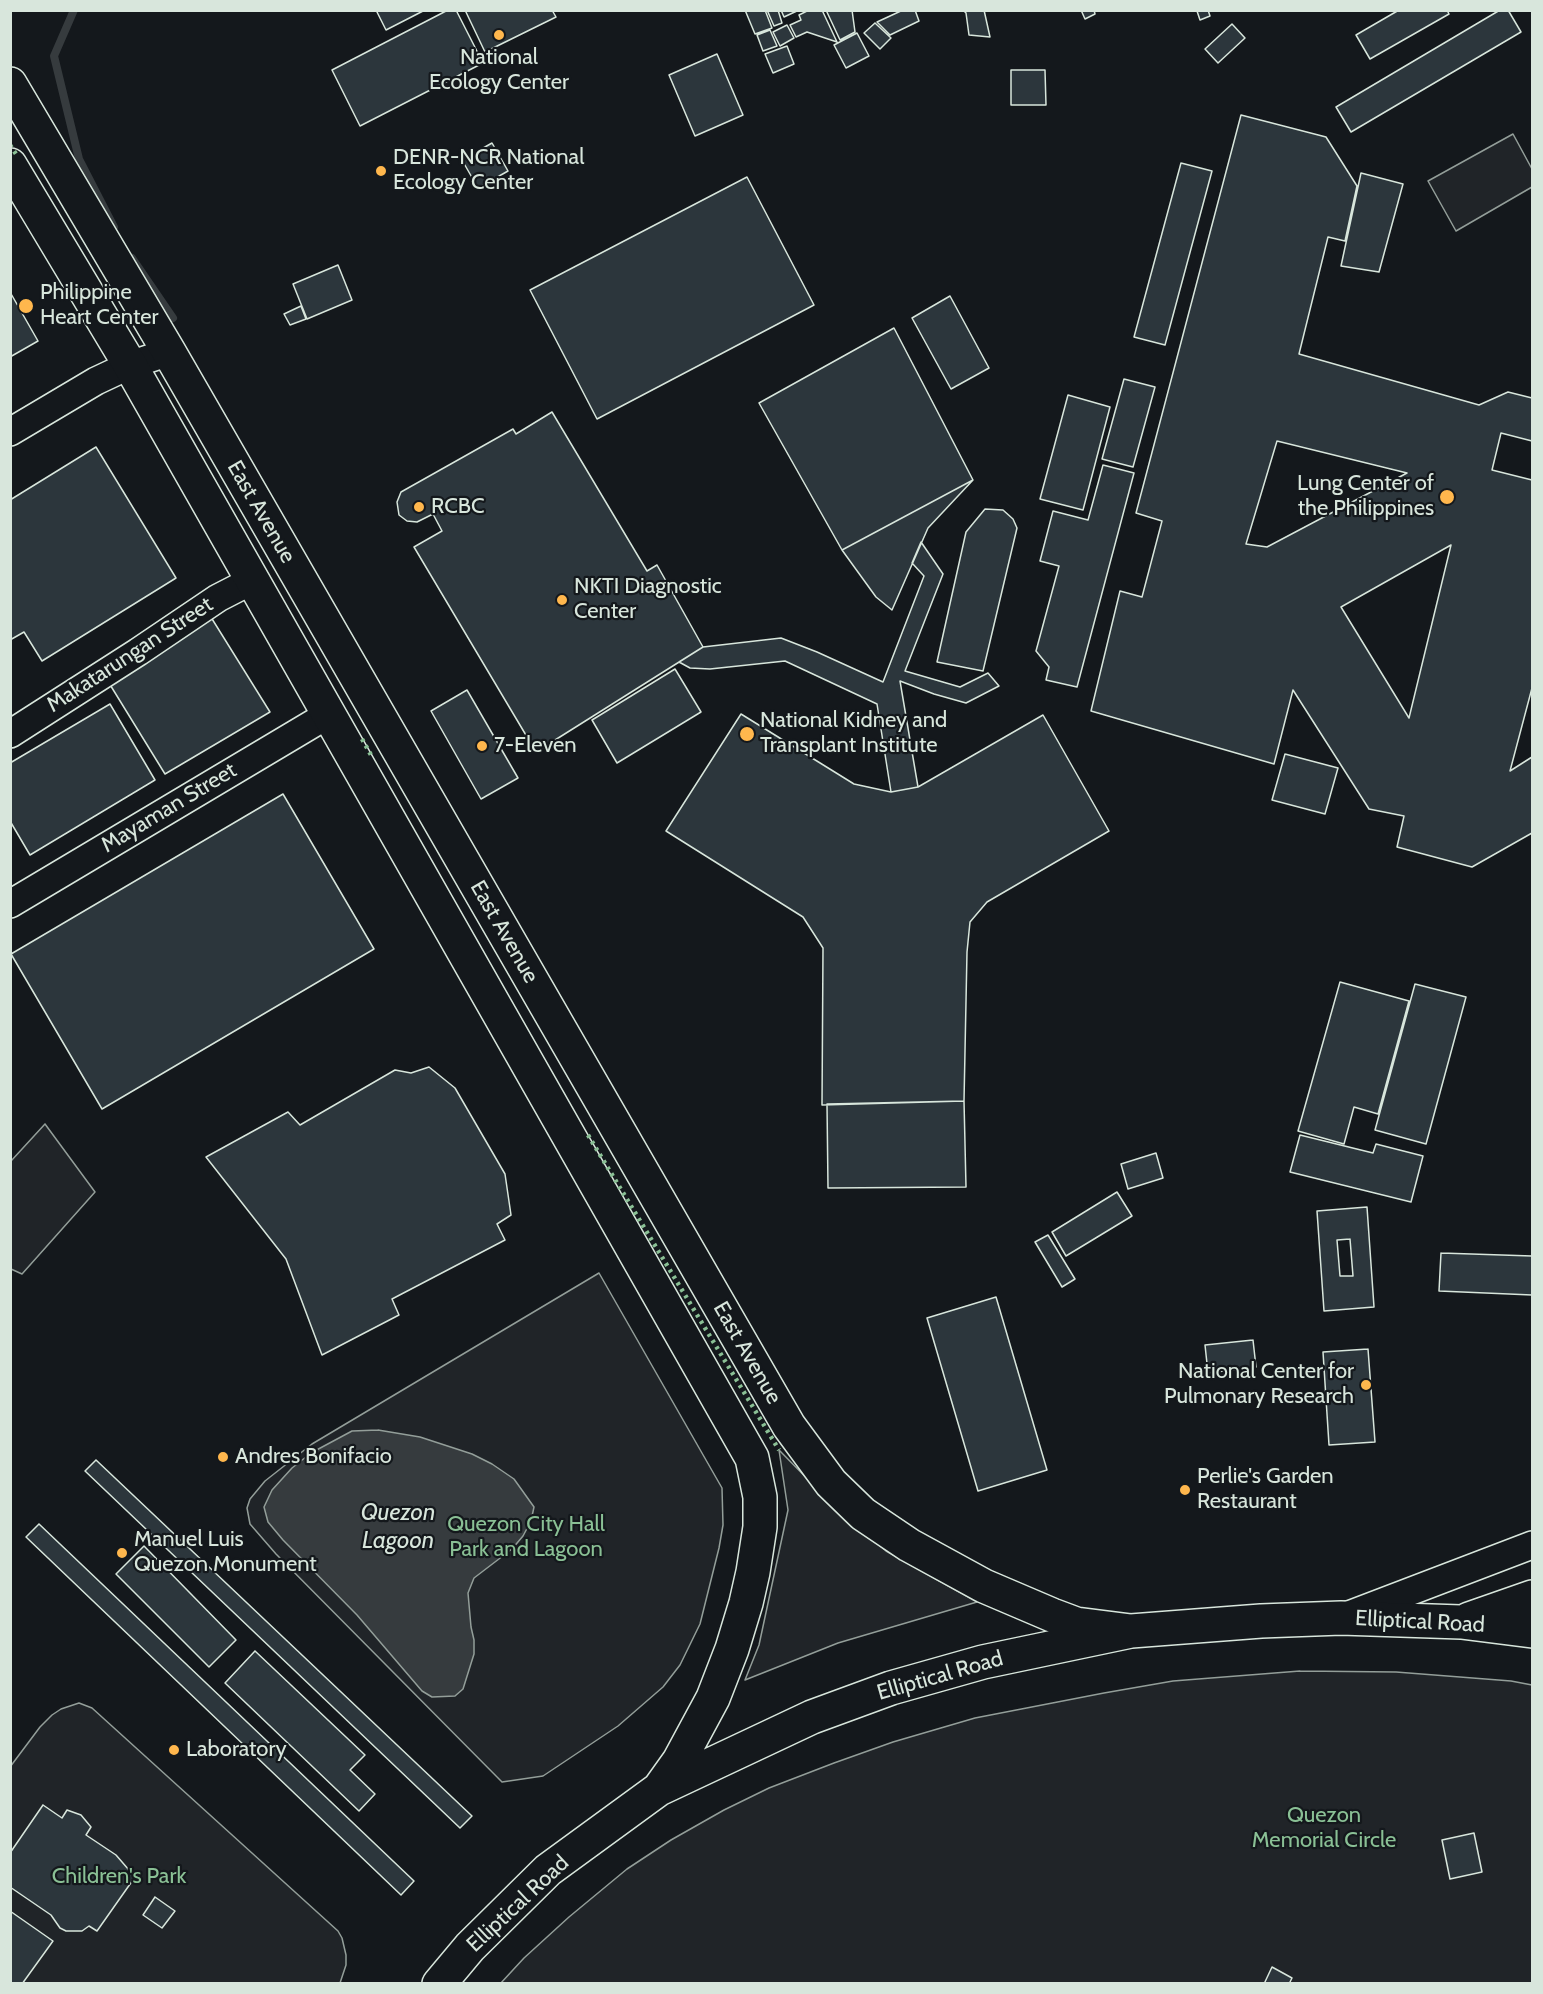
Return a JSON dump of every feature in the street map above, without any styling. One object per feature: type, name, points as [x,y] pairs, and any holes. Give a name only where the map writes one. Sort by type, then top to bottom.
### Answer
[{"type":"main road","name":"East Avenue","points":[[10,84],[169,352],[783,1416],[813,1459],[831,1483],[863,1514],[889,1533],[984,1586],[1076,1624],[1131,1631]]},
{"type":"main road","name":"East Avenue","points":[[10,165],[130,366],[253,580],[752,1458],[758,1484],[760,1519],[753,1572],[746,1603],[732,1649],[713,1698],[679,1761],[659,1789]]},
{"type":"main road","points":[[1461,1622],[1533,1598]]},
{"type":"main road","name":"Elliptical Road","points":[[439,1983],[470,1947],[548,1870],[659,1789],[812,1717],[891,1688],[993,1660],[1131,1631],[1261,1621],[1341,1618],[1461,1622],[1533,1631]]},
{"type":"street","points":[[10,432],[96,381],[169,352]]},
{"type":"street","name":"Makatarungan Street","points":[[10,734],[218,598],[253,580]]},
{"type":"street","name":"Mayaman Street","points":[[10,904],[329,714]]},
{"type":"street","points":[[1341,1618],[1533,1545]]},
{"type":"green space","points":[[1513,134],[1532,169],[1532,187],[1456,231],[1428,181]]},
{"type":"green space","points":[[45,1124],[95,1192],[22,1274],[11,1269],[11,1161]]},
{"type":"green space","name":"Quezon City Hall Park and Lagoon","points":[[599,1273],[722,1488],[723,1525],[719,1548],[700,1624],[680,1665],[663,1687],[618,1726],[543,1776],[502,1782],[276,1554],[250,1524],[247,1508],[250,1499],[265,1481],[312,1444]]},
{"type":"green space","points":[[779,1450],[842,1514],[886,1551],[977,1602],[838,1643],[745,1680],[759,1645],[788,1510]]},
{"type":"green space","name":"Quezon Memorial Circle","points":[[1300,1671],[1396,1672],[1511,1681],[1532,1685],[1532,1983],[500,1984],[524,1958],[569,1917],[627,1869],[671,1840],[769,1788],[893,1742],[975,1718],[1173,1681]]},
{"type":"green space","name":"Children's Park","points":[[79,1703],[92,1708],[338,1931],[346,1955],[346,1965],[340,1983],[11,1983],[10,1767],[52,1715],[61,1709]]},
{"type":"water","name":"Quezon Lagoon","points":[[378,1430],[420,1437],[472,1454],[514,1479],[534,1507],[531,1521],[523,1536],[512,1549],[474,1578],[468,1593],[474,1654],[463,1689],[455,1696],[432,1697],[422,1691],[357,1615],[268,1522],[264,1507],[272,1490],[292,1468],[311,1453],[352,1431]]},
{"type":"building","points":[[376,10],[425,10],[386,30]]},
{"type":"building","points":[[448,10],[456,10],[483,63],[360,126],[332,70]]},
{"type":"building","name":"National Ecology Center","points":[[465,10],[552,10],[556,17],[485,52]]},
{"type":"building","points":[[745,10],[765,10],[772,28],[755,34]]},
{"type":"building","points":[[767,10],[778,10],[782,23],[774,26]]},
{"type":"building","points":[[781,10],[799,10],[784,17]]},
{"type":"building","points":[[809,10],[822,10],[837,42],[807,32],[796,37],[790,25],[801,20],[799,15]]},
{"type":"building","points":[[826,10],[852,10],[855,32],[840,40]]},
{"type":"building","points":[[903,10],[915,10],[919,21],[890,35],[877,22]]},
{"type":"building","points":[[963,10],[984,10],[990,37],[969,35],[966,13]]},
{"type":"building","points":[[1081,10],[1094,10],[1095,14],[1085,19]]},
{"type":"building","points":[[1208,10],[1210,16],[1200,20],[1197,11]]},
{"type":"building","points":[[1399,10],[1447,10],[1449,14],[1370,59],[1356,35]]},
{"type":"building","points":[[1500,10],[1508,10],[1521,32],[1351,132],[1336,107]]},
{"type":"building","points":[[875,23],[891,38],[880,49],[864,33]]},
{"type":"building","points":[[1232,24],[1245,38],[1218,63],[1205,49]]},
{"type":"building","points":[[787,25],[794,38],[780,46],[773,32]]},
{"type":"building","points":[[770,30],[777,46],[763,51],[757,35]]},
{"type":"building","points":[[857,33],[869,56],[846,68],[834,45]]},
{"type":"building","points":[[787,46],[794,64],[773,73],[765,54]]},
{"type":"building","points":[[717,54],[743,115],[695,136],[669,75]]},
{"type":"building","points":[[1011,70],[1045,70],[1046,105],[1011,105]]},
{"type":"building","name":"Lung Center of the Philippines","points":[[1241,115],[1326,137],[1357,186],[1345,241],[1328,237],[1299,354],[1479,405],[1508,392],[1532,398],[1532,441],[1501,433],[1492,470],[1532,480],[1532,688],[1510,771],[1532,757],[1532,833],[1472,867],[1397,847],[1404,816],[1369,809],[1293,690],[1274,764],[1091,711],[1120,591],[1142,597],[1162,521],[1136,513]],"holes":[[[1277,441],[1407,473],[1267,547],[1246,544]],[[1451,545],[1409,718],[1341,607]]]},
{"type":"building","points":[[492,143],[508,171],[478,188],[462,160]]},
{"type":"building","points":[[1181,163],[1212,171],[1165,345],[1134,337]]},
{"type":"building","points":[[1361,173],[1403,184],[1379,272],[1341,266]]},
{"type":"building","points":[[747,177],[814,305],[597,419],[530,290]]},
{"type":"building","points":[[338,265],[352,300],[307,319],[293,284]]},
{"type":"building","points":[[10,292],[38,341],[10,357]]},
{"type":"building","points":[[950,296],[989,368],[951,389],[912,318]]},
{"type":"building","points":[[301,306],[306,319],[290,325],[284,314]]},
{"type":"building","points":[[894,328],[973,480],[842,550],[759,403]]},
{"type":"building","points":[[1124,379],[1155,387],[1133,467],[1102,459]]},
{"type":"building","points":[[1068,395],[1110,407],[1083,510],[1040,499]]},
{"type":"building","name":"NKTI Diagnostic Center","points":[[552,412],[647,571],[657,565],[703,647],[536,752],[414,547],[442,531],[433,514],[417,522],[407,521],[399,515],[397,502],[401,492],[513,429],[516,434]]},
{"type":"building","points":[[96,447],[176,578],[42,661],[24,632],[10,640],[10,500]]},
{"type":"building","points":[[1103,465],[1134,473],[1077,687],[1046,680],[1049,667],[1036,651],[1059,566],[1040,561],[1053,511],[1088,520]]},
{"type":"building","points":[[973,480],[928,528],[892,610],[876,597],[842,550]]},
{"type":"building","points":[[985,509],[1003,510],[1013,519],[1017,528],[983,671],[937,662],[966,532]]},
{"type":"building","points":[[921,542],[943,574],[905,671],[960,687],[988,673],[999,686],[966,703],[900,681],[918,787],[891,792],[877,704],[785,661],[710,669],[690,668],[679,662],[703,647],[781,638],[883,682],[924,576],[912,563]]},
{"type":"building","points":[[209,614],[270,712],[165,774],[109,683]]},
{"type":"building","points":[[675,669],[701,712],[617,763],[592,720]]},
{"type":"building","points":[[467,690],[518,778],[481,799],[431,711]]},
{"type":"building","points":[[110,704],[155,780],[30,855],[10,821],[10,763]]},
{"type":"building","name":"National Kidney and Transplant Institute","points":[[741,714],[854,784],[891,792],[918,787],[1043,715],[1109,831],[987,902],[970,922],[967,952],[964,1101],[822,1105],[823,948],[803,917],[666,831]]},
{"type":"building","points":[[1285,754],[1338,768],[1325,814],[1272,800]]},
{"type":"building","points":[[283,794],[374,949],[102,1109],[11,954]]},
{"type":"building","points":[[1340,982],[1409,1001],[1378,1114],[1354,1107],[1344,1144],[1298,1131]]},
{"type":"building","points":[[1415,984],[1466,997],[1426,1144],[1375,1130]]},
{"type":"building","points":[[429,1067],[455,1088],[505,1174],[511,1215],[497,1224],[505,1240],[392,1299],[399,1315],[322,1355],[286,1259],[206,1157],[288,1112],[300,1125],[395,1070],[411,1073]]},
{"type":"building","points":[[964,1101],[966,1187],[828,1188],[827,1104]]},
{"type":"building","points":[[1300,1135],[1373,1153],[1376,1144],[1423,1156],[1411,1202],[1290,1172]]},
{"type":"building","points":[[1156,1153],[1163,1178],[1128,1189],[1121,1164]]},
{"type":"building","points":[[1117,1192],[1132,1216],[1066,1256],[1052,1232]]},
{"type":"building","points":[[1367,1207],[1374,1307],[1324,1311],[1317,1211]],"holes":[[[1350,1239],[1353,1276],[1340,1276],[1337,1240]]]},
{"type":"building","points":[[1048,1235],[1075,1279],[1062,1287],[1035,1242]]},
{"type":"building","points":[[1441,1253],[1532,1256],[1532,1295],[1439,1291]]},
{"type":"building","points":[[996,1297],[1047,1470],[978,1491],[927,1318]]},
{"type":"building","points":[[1253,1340],[1256,1367],[1208,1373],[1205,1345]]},
{"type":"building","name":"National Center for Pulmonary Research","points":[[1368,1349],[1375,1442],[1329,1445],[1323,1352]]},
{"type":"building","points":[[96,1460],[472,1816],[460,1828],[85,1471]]},
{"type":"building","points":[[39,1524],[414,1881],[401,1895],[26,1537]]},
{"type":"building","points":[[144,1546],[236,1640],[209,1667],[116,1574]]},
{"type":"building","points":[[255,1651],[365,1755],[350,1770],[375,1794],[359,1811],[225,1683]]},
{"type":"building","points":[[43,1805],[62,1818],[67,1810],[81,1815],[91,1827],[86,1835],[116,1855],[135,1877],[97,1931],[89,1926],[82,1931],[66,1931],[60,1928],[51,1915],[10,1887],[10,1853]]},
{"type":"building","points":[[1474,1833],[1482,1872],[1450,1879],[1442,1840]]},
{"type":"building","points":[[155,1897],[175,1911],[162,1928],[143,1915]]},
{"type":"building","points":[[10,1911],[53,1941],[22,1984],[10,1984]]},
{"type":"building","points":[[1272,1967],[1292,1978],[1289,1984],[1264,1984]]},
{"type":"waterway","points":[[74,10],[54,56],[79,159],[114,227]]},
{"type":"waterway","points":[[132,258],[173,318]]},
{"type":"hedge","points":[[10,145],[16,154]]},
{"type":"hedge","points":[[362,739],[371,755]]},
{"type":"hedge","points":[[588,1135],[779,1450]]},
{"type":"place","name":"National Ecology Center","points":[[499,35]]},
{"type":"place","name":"DENR-NCR National Ecology Center","points":[[381,171]]},
{"type":"place","name":"Philippine Heart Center","points":[[26,306]]},
{"type":"place","name":"Lung Center of the Philippines","points":[[1447,497]]},
{"type":"place","name":"RCBC","points":[[419,507]]},
{"type":"place","name":"NKTI Diagnostic Center","points":[[562,600]]},
{"type":"place","name":"National Kidney and Transplant Institute","points":[[747,734]]},
{"type":"place","name":"7-Eleven","points":[[482,746]]},
{"type":"place","name":"National Center for Pulmonary Research","points":[[1366,1385]]},
{"type":"place","name":"Andres Bonifacio","points":[[223,1457]]},
{"type":"place","name":"Perlie's Garden Restaurant","points":[[1185,1490]]},
{"type":"place","name":"Manuel Luis Quezon Monument","points":[[122,1553]]},
{"type":"place","name":"Laboratory","points":[[174,1750]]}]
